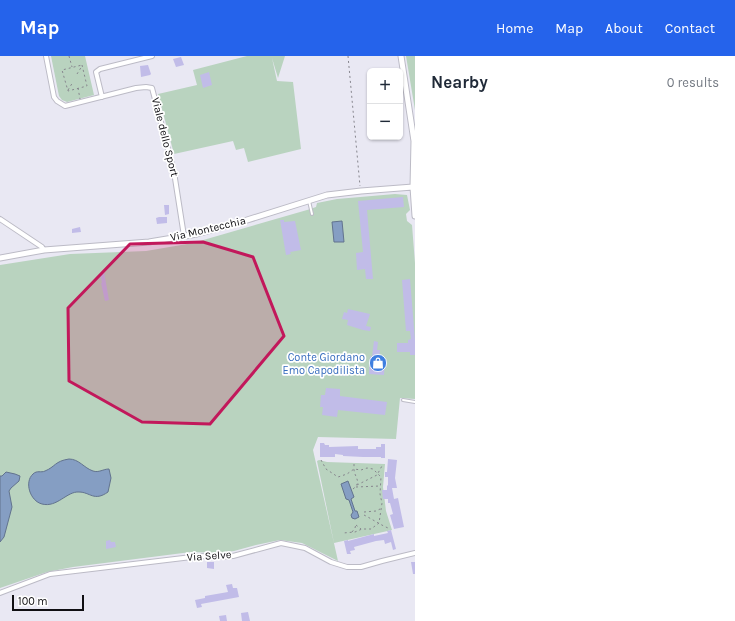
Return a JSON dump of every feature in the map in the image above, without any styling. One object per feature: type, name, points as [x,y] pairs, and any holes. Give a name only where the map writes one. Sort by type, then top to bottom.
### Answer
[{"type":"street","name":"Viale dello Sport","points":[[46,56],[54,97],[65,106],[136,88],[152,88],[174,172],[184,236]]},
{"type":"street","points":[[102,97],[96,72],[100,68],[152,56]]},
{"type":"street","points":[[401,56],[414,141],[413,187],[415,216]]},
{"type":"street","name":"Via Montecchia","points":[[0,258],[44,250],[149,242],[197,234],[244,221],[309,200],[338,193],[413,187]]},
{"type":"street","points":[[0,219],[37,243],[44,250]]},
{"type":"street","name":"Via Selve","points":[[0,593],[50,574],[200,556],[233,556],[281,543],[305,548],[331,562],[347,567],[361,567],[415,554]]},
{"type":"lane","points":[[309,200],[312,214]]},
{"type":"lane","points":[[403,400],[415,402]]},
{"type":"path","points":[[69,56],[72,68]]},
{"type":"path","points":[[348,56],[360,188]]},
{"type":"path","points":[[68,91],[62,70],[82,65]]},
{"type":"path","points":[[77,74],[82,65]]},
{"type":"path","points":[[68,91],[87,86],[82,65]]},
{"type":"path","points":[[68,91],[73,82]]},
{"type":"path","points":[[78,88],[81,103]]},
{"type":"path","points":[[321,460],[326,469],[338,477],[347,474],[354,469],[361,470],[367,468],[373,469],[381,477],[380,494],[382,503],[378,524],[371,529],[362,529],[355,532],[343,533]]},
{"type":"path","points":[[354,463],[354,469],[358,480],[356,486]]},
{"type":"path","points":[[353,489],[378,473],[383,464]]},
{"type":"path","points":[[356,486],[381,486]]},
{"type":"path","points":[[380,509],[364,513],[378,524],[388,528]]},
{"type":"path","points":[[352,532],[356,524],[362,529]]},
{"type":"highlighted area","points":[[203,242],[253,257],[284,336],[210,424],[142,422],[69,381],[68,308],[130,244]]},
{"type":"green space","points":[[51,56],[85,56],[94,95],[67,102],[62,100],[59,96]]},
{"type":"green space","points":[[247,56],[285,56],[278,78],[272,58],[277,81],[293,82],[301,149],[248,162],[244,148],[236,150],[233,141],[174,154],[158,94],[197,85],[193,70]]},
{"type":"green space","points":[[406,56],[415,56],[415,110]]},
{"type":"green space","points":[[395,194],[407,195],[410,210],[406,214],[407,221],[412,225],[415,263],[415,399],[400,398],[396,439],[318,437],[313,450],[338,561],[302,543],[280,540],[220,553],[191,552],[73,567],[47,572],[0,588],[0,265],[70,254],[146,251],[193,243],[307,210],[316,207],[317,203],[337,199]]},
{"type":"green space","points":[[317,461],[327,462],[385,464],[383,487],[386,511],[392,530],[334,543]]},
{"type":"water","points":[[342,221],[344,242],[334,242],[332,222]]},
{"type":"water","points":[[69,459],[76,460],[87,468],[97,472],[109,469],[111,478],[108,492],[99,496],[92,496],[83,492],[75,492],[57,502],[47,505],[34,499],[29,486],[30,477],[34,473],[45,471],[61,461]]},
{"type":"water","points":[[6,472],[20,476],[19,481],[9,491],[12,507],[4,537],[0,542],[0,476]]},
{"type":"water","points":[[348,481],[354,497],[351,499],[355,511],[357,511],[359,517],[355,519],[352,518],[351,515],[353,512],[349,500],[346,499],[341,484]]},
{"type":"building","points":[[181,57],[184,65],[176,67],[173,59]]},
{"type":"building","points":[[148,65],[151,74],[141,77],[140,66]]},
{"type":"building","points":[[209,72],[212,85],[203,88],[200,75]]},
{"type":"building","points":[[403,197],[404,207],[367,210],[373,279],[366,279],[365,269],[357,270],[356,253],[363,252],[358,201]]},
{"type":"building","points":[[164,205],[169,205],[169,214],[165,215]]},
{"type":"building","points":[[167,217],[167,223],[157,224],[156,218]]},
{"type":"building","points":[[280,220],[284,220],[284,222],[295,221],[301,250],[290,252],[291,254],[286,255]]},
{"type":"building","points":[[80,227],[81,232],[72,233],[72,229]]},
{"type":"building","points":[[104,272],[109,300],[105,301],[100,273]]},
{"type":"building","points":[[410,279],[415,355],[410,355],[410,352],[397,352],[397,343],[408,343],[408,340],[411,339],[410,331],[406,331],[402,280]]},
{"type":"building","points":[[348,309],[370,314],[366,326],[371,327],[370,331],[347,325],[348,320],[342,319],[344,312],[347,313]]},
{"type":"building","points":[[374,341],[378,342],[377,350],[380,350],[379,359],[385,360],[384,375],[369,374],[370,356],[372,357]]},
{"type":"building","points":[[329,368],[348,371],[347,376],[328,373]]},
{"type":"building","points":[[326,388],[340,389],[340,396],[387,402],[385,415],[338,410],[337,417],[322,415],[323,407],[320,407],[321,395],[325,395]]},
{"type":"building","points":[[320,443],[329,445],[329,447],[358,446],[358,449],[376,449],[376,447],[381,447],[381,444],[385,444],[385,458],[343,456],[335,454],[335,457],[320,457]]},
{"type":"building","points":[[388,459],[397,460],[395,478],[397,488],[392,488],[394,499],[398,498],[404,527],[394,529],[390,515],[393,514],[390,503],[388,503],[388,499],[383,499],[382,490],[387,490],[388,485],[388,477],[385,477],[385,472],[387,472]]},
{"type":"building","points":[[391,530],[396,549],[393,550],[391,542],[385,544],[384,540],[354,547],[355,550],[350,551],[351,554],[347,554],[344,541],[374,534],[374,536],[388,533],[387,531]]},
{"type":"building","points":[[110,540],[111,542],[115,542],[116,547],[106,549],[106,541]]},
{"type":"building","points":[[207,562],[214,562],[214,569],[207,568]]},
{"type":"building","points":[[411,562],[415,562],[415,574],[413,574]]},
{"type":"building","points":[[232,584],[233,588],[237,588],[239,597],[201,604],[202,607],[197,608],[195,600],[205,598],[205,596],[228,592],[226,585]]},
{"type":"building","points":[[248,612],[250,621],[242,621],[241,613]]},
{"type":"building","points":[[226,615],[227,621],[220,621],[219,616]]},
{"type":"place","name":"Conte Giordano Emo Capodilista","points":[[378,363]]}]
